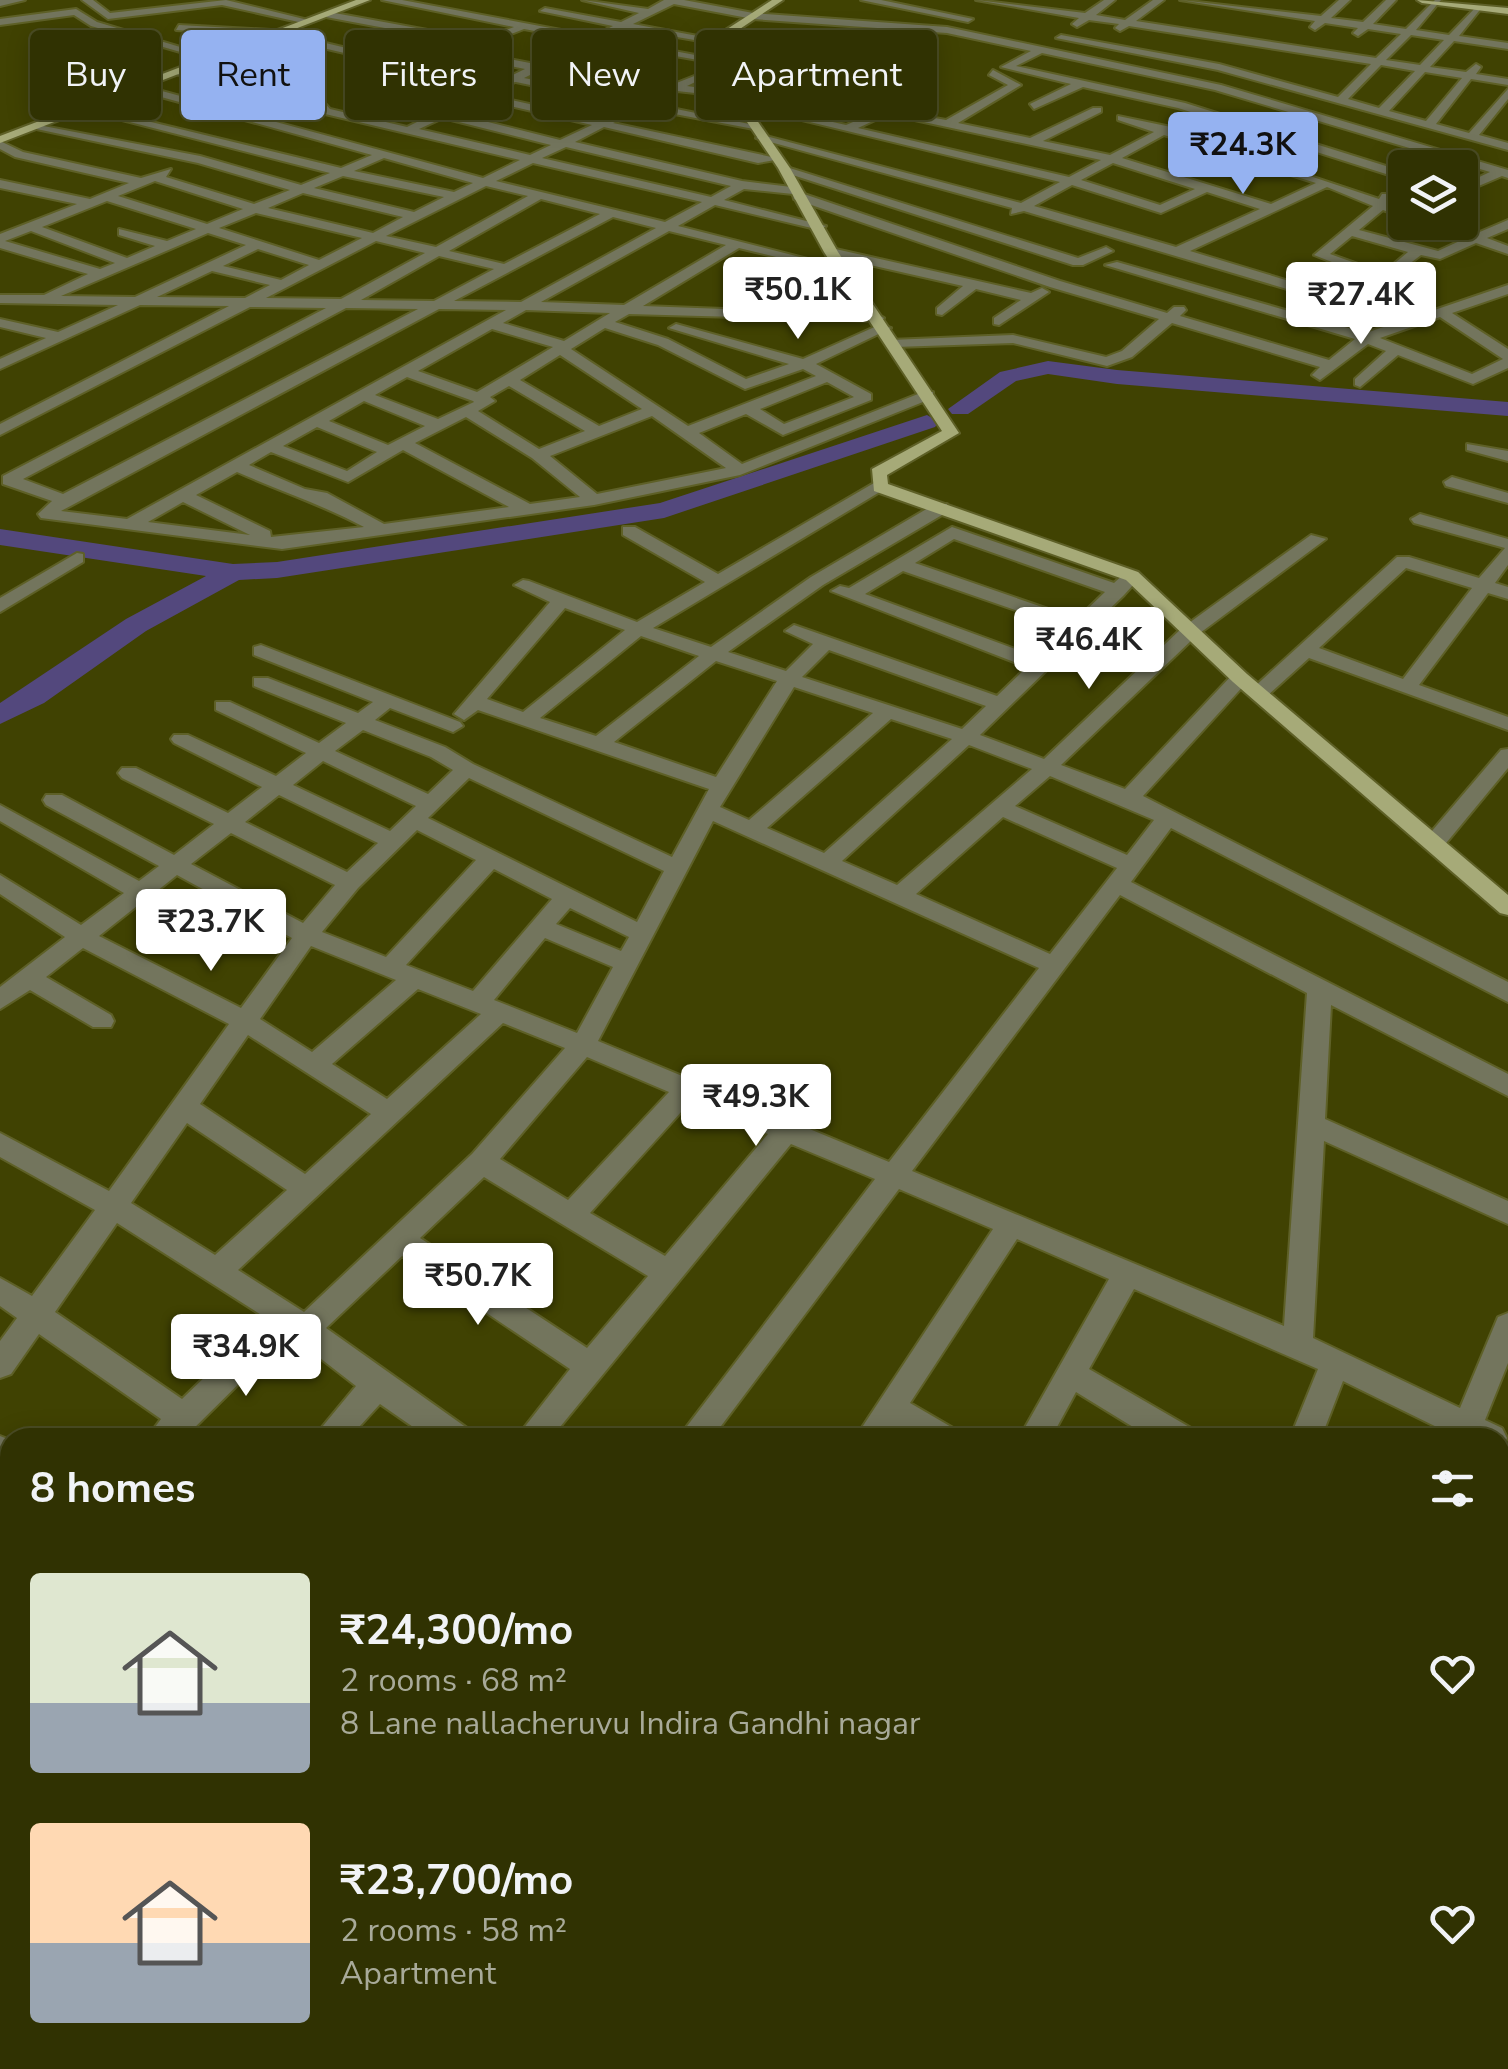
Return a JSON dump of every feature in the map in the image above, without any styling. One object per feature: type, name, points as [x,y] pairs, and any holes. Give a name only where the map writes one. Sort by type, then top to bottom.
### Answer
[{"type":"main road","points":[[282,30],[338,5],[364,0]]},
{"type":"main road","points":[[724,30],[778,0]]},
{"type":"main road","points":[[1422,0],[1508,9]]},
{"type":"main road","points":[[1444,1],[1508,9]]},
{"type":"main road","points":[[283,30],[338,5]]},
{"type":"main road","points":[[0,139],[181,69]]},
{"type":"main road","points":[[161,78],[181,71]]},
{"type":"main road","points":[[0,139],[50,120]]},
{"type":"main road","points":[[750,120],[820,226],[831,252],[951,433],[878,473],[880,486],[1125,584],[1188,632],[1508,908]]},
{"type":"street","points":[[0,3],[20,0]]},
{"type":"street","points":[[36,0],[60,14]]},
{"type":"street","points":[[87,0],[108,16],[222,2],[303,20]]},
{"type":"street","points":[[129,0],[147,12]]},
{"type":"street","points":[[387,0],[532,30]]},
{"type":"street","points":[[588,0],[664,15]]},
{"type":"street","points":[[613,30],[672,0],[753,16],[947,30],[1217,87],[1504,173]]},
{"type":"street","points":[[956,16],[984,0],[1084,19],[1508,82]]},
{"type":"street","points":[[1029,8],[1043,0]]},
{"type":"street","points":[[948,123],[1016,85],[992,72],[1059,38],[1110,0]]},
{"type":"street","points":[[1095,44],[1159,0]]},
{"type":"street","points":[[1184,0],[1502,45]]},
{"type":"street","points":[[1232,18],[1255,0]]},
{"type":"street","points":[[1272,24],[1300,0]]},
{"type":"street","points":[[1280,58],[1345,0]]},
{"type":"street","points":[[1323,66],[1391,0]]},
{"type":"street","points":[[1190,12],[1203,1]]},
{"type":"street","points":[[1342,98],[1444,1]]},
{"type":"street","points":[[338,5],[420,30]]},
{"type":"street","points":[[854,24],[865,5],[936,6],[956,16],[985,22]]},
{"type":"street","points":[[1000,14],[1015,6]]},
{"type":"street","points":[[1382,111],[1480,8]]},
{"type":"street","points":[[545,11],[623,25],[706,30]]},
{"type":"street","points":[[0,22],[76,12],[88,22],[114,30]]},
{"type":"street","points":[[1033,21],[1048,12]]},
{"type":"street","points":[[0,31],[147,19],[193,30]]},
{"type":"street","points":[[1137,51],[1178,21]]},
{"type":"street","points":[[1179,58],[1219,27]]},
{"type":"street","points":[[161,32],[179,28]]},
{"type":"street","points":[[512,31],[520,28]]},
{"type":"street","points":[[1429,125],[1468,76],[1502,45],[1508,29]]},
{"type":"street","points":[[1219,66],[1260,33]]},
{"type":"street","points":[[1059,38],[1219,66],[1508,146]]},
{"type":"street","points":[[1006,67],[1181,105],[1388,172]]},
{"type":"street","points":[[1258,76],[1269,68]]},
{"type":"street","points":[[512,81],[532,71]]},
{"type":"street","points":[[176,73],[181,74]]},
{"type":"street","points":[[1147,124],[1244,73]]},
{"type":"street","points":[[676,88],[696,75]]},
{"type":"street","points":[[1300,87],[1311,77]]},
{"type":"street","points":[[516,79],[532,83]]},
{"type":"street","points":[[1034,106],[1080,84]]},
{"type":"street","points":[[676,88],[696,92]]},
{"type":"street","points":[[1472,137],[1508,92]]},
{"type":"street","points":[[512,103],[780,163],[1078,262],[1109,258],[1200,290],[1366,338],[1473,379],[1508,359],[1442,313]]},
{"type":"street","points":[[1032,142],[1097,110]]},
{"type":"street","points":[[325,111],[820,226]]},
{"type":"street","points":[[812,148],[889,112],[1112,159],[1271,208]]},
{"type":"street","points":[[676,115],[758,133],[1024,207],[1413,322]]},
{"type":"street","points":[[1122,118],[1168,129],[1388,207]]},
{"type":"street","points":[[134,120],[456,196]]},
{"type":"street","points":[[208,137],[249,120]]},
{"type":"street","points":[[262,120],[485,182],[844,270]]},
{"type":"street","points":[[0,315],[342,172],[423,120]]},
{"type":"street","points":[[483,120],[563,143],[797,194],[1055,284],[1325,370],[1366,338],[1508,289]]},
{"type":"street","points":[[0,430],[610,120]]},
{"type":"street","points":[[821,120],[1071,181],[1161,209],[1204,189]]},
{"type":"street","points":[[0,241],[89,202],[288,126]]},
{"type":"street","points":[[32,127],[200,160],[415,216]]},
{"type":"street","points":[[979,228],[1168,129]]},
{"type":"street","points":[[1421,148],[1451,131]]},
{"type":"street","points":[[858,161],[888,136]]},
{"type":"street","points":[[0,139],[19,155],[148,179],[256,209],[439,250],[504,275]]},
{"type":"street","points":[[927,180],[950,152]]},
{"type":"street","points":[[1184,154],[1253,175]]},
{"type":"street","points":[[1222,166],[1245,156]]},
{"type":"street","points":[[973,193],[996,163]]},
{"type":"street","points":[[1478,183],[1504,173]]},
{"type":"street","points":[[1271,178],[1313,188]]},
{"type":"street","points":[[1176,252],[1327,183]]},
{"type":"street","points":[[0,184],[89,202]]},
{"type":"street","points":[[127,526],[742,185]]},
{"type":"street","points":[[64,500],[9,480],[344,304],[540,195]]},
{"type":"street","points":[[105,196],[321,264]]},
{"type":"street","points":[[1386,278],[1321,255],[1388,198]]},
{"type":"street","points":[[612,212],[504,275],[440,304],[64,500],[47,514],[282,544],[594,500],[740,470],[928,394]]},
{"type":"street","points":[[1113,216],[1229,249]]},
{"type":"street","points":[[1478,237],[1508,224]]},
{"type":"street","points":[[29,226],[128,263]]},
{"type":"street","points":[[1349,231],[1440,255],[1472,240]]},
{"type":"street","points":[[124,232],[168,246]]},
{"type":"street","points":[[1477,240],[1508,250]]},
{"type":"street","points":[[0,241],[102,274]]},
{"type":"street","points":[[916,269],[934,242]]},
{"type":"street","points":[[272,447],[348,477],[738,243]]},
{"type":"street","points":[[2,363],[257,246]]},
{"type":"street","points":[[1356,303],[1418,250]]},
{"type":"street","points":[[831,252],[1032,298]]},
{"type":"street","points":[[1366,252],[1403,263]]},
{"type":"street","points":[[1276,263],[1368,292]]},
{"type":"street","points":[[730,311],[810,264]]},
{"type":"street","points":[[212,267],[282,284]]},
{"type":"street","points":[[0,300],[730,311],[885,330],[1012,339],[1107,362],[1127,354],[1200,290],[1234,269]]},
{"type":"street","points":[[942,311],[975,283]]},
{"type":"street","points":[[999,321],[1055,284]]},
{"type":"street","points":[[530,287],[548,292]]},
{"type":"street","points":[[1490,298],[1508,305]]},
{"type":"street","points":[[0,323],[59,338]]},
{"type":"street","points":[[603,323],[663,342],[745,384],[885,330]]},
{"type":"street","points":[[493,325],[564,347],[740,470]]},
{"type":"street","points":[[676,328],[804,364],[866,397],[783,430],[747,408]]},
{"type":"street","points":[[1360,382],[1396,349]]},
{"type":"street","points":[[408,372],[472,405],[594,500]]},
{"type":"street","points":[[687,432],[827,376]]},
{"type":"street","points":[[508,379],[598,432]]},
{"type":"street","points":[[364,396],[438,425]]},
{"type":"street","points":[[538,455],[654,410]]},
{"type":"street","points":[[318,422],[396,447],[528,510]]},
{"type":"street","points":[[1473,447],[1508,456]]},
{"type":"street","points":[[238,466],[300,493],[321,497],[382,530]]},
{"type":"street","points":[[1452,482],[1508,498]]},
{"type":"street","points":[[525,720],[638,629],[880,486]]},
{"type":"street","points":[[184,496],[282,544]]},
{"type":"street","points":[[599,744],[712,655],[817,581],[941,508]]},
{"type":"street","points":[[1420,519],[1508,544]]},
{"type":"street","points":[[628,530],[716,580]]},
{"type":"street","points":[[828,862],[966,737],[1125,584],[952,532],[851,595]]},
{"type":"street","points":[[900,895],[1047,767],[1188,632],[1317,539]]},
{"type":"street","points":[[1408,688],[1508,553]]},
{"type":"street","points":[[3,601],[76,558]]},
{"type":"street","points":[[1259,694],[1403,561],[1508,592]]},
{"type":"street","points":[[902,564],[1081,626]]},
{"type":"street","points":[[817,581],[1042,665]]},
{"type":"street","points":[[523,585],[712,655],[966,737],[1129,798],[1508,993]]},
{"type":"street","points":[[438,752],[453,726],[562,600]]},
{"type":"street","points":[[794,631],[1000,704]]},
{"type":"street","points":[[0,1290],[38,1314],[172,1428],[400,1240],[482,1162],[584,1044],[721,786],[788,680],[826,642]]},
{"type":"street","points":[[1306,650],[1508,724]]},
{"type":"street","points":[[262,651],[453,726]]},
{"type":"street","points":[[1129,798],[1240,678]]},
{"type":"street","points":[[261,682],[438,752],[466,770],[677,868]]},
{"type":"street","points":[[0,1000],[386,702]]},
{"type":"street","points":[[474,702],[721,786]]},
{"type":"street","points":[[223,706],[322,754],[492,857],[642,934]]},
{"type":"street","points":[[752,829],[887,712]]},
{"type":"street","points":[[182,739],[392,842]]},
{"type":"street","points":[[1434,844],[1508,755]]},
{"type":"street","points":[[0,1365],[306,935],[350,883],[466,770]]},
{"type":"street","points":[[129,774],[350,883]]},
{"type":"street","points":[[54,800],[306,935],[584,1044],[1298,1345],[1464,1428]]},
{"type":"street","points":[[1000,808],[1508,1086]]},
{"type":"street","points":[[708,810],[1052,964]]},
{"type":"street","points":[[0,812],[140,892],[215,928]]},
{"type":"street","points":[[701,1428],[1168,817]]},
{"type":"street","points":[[315,1064],[402,973],[492,857]]},
{"type":"street","points":[[0,883],[82,937],[246,1022],[391,1114]]},
{"type":"street","points":[[217,1271],[391,1114],[488,1007],[541,926],[566,896]]},
{"type":"street","points":[[541,926],[626,963]]},
{"type":"street","points":[[28,978],[102,1021]]},
{"type":"street","points":[[1298,1345],[1320,986]]},
{"type":"street","points":[[571,1215],[686,1088]]},
{"type":"street","points":[[185,1108],[307,1189]]},
{"type":"street","points":[[1311,1124],[1508,1213]]},
{"type":"street","points":[[539,1428],[786,1131]]},
{"type":"street","points":[[0,1144],[114,1207],[217,1271],[297,1323],[441,1428]]},
{"type":"street","points":[[482,1162],[668,1273]]},
{"type":"street","points":[[877,1428],[1010,1226]]},
{"type":"street","points":[[400,1240],[590,1366]]},
{"type":"street","points":[[1040,1428],[1126,1274]]},
{"type":"street","points":[[1476,1428],[1508,1326]]},
{"type":"street","points":[[1308,1428],[1335,1363]]},
{"type":"street","points":[[1070,1373],[1163,1428]]},
{"type":"street","points":[[337,1428],[377,1385]]},
{"type":"street","points":[[890,1408],[925,1428]]},
{"type":"waterway","points":[[960,409],[1008,377],[1048,367],[1117,377],[1508,409]]},
{"type":"waterway","points":[[233,572],[277,570],[664,510],[927,422]]},
{"type":"waterway","points":[[0,537],[233,572]]},
{"type":"waterway","points":[[0,715],[33,697],[136,625],[233,572]]}]
